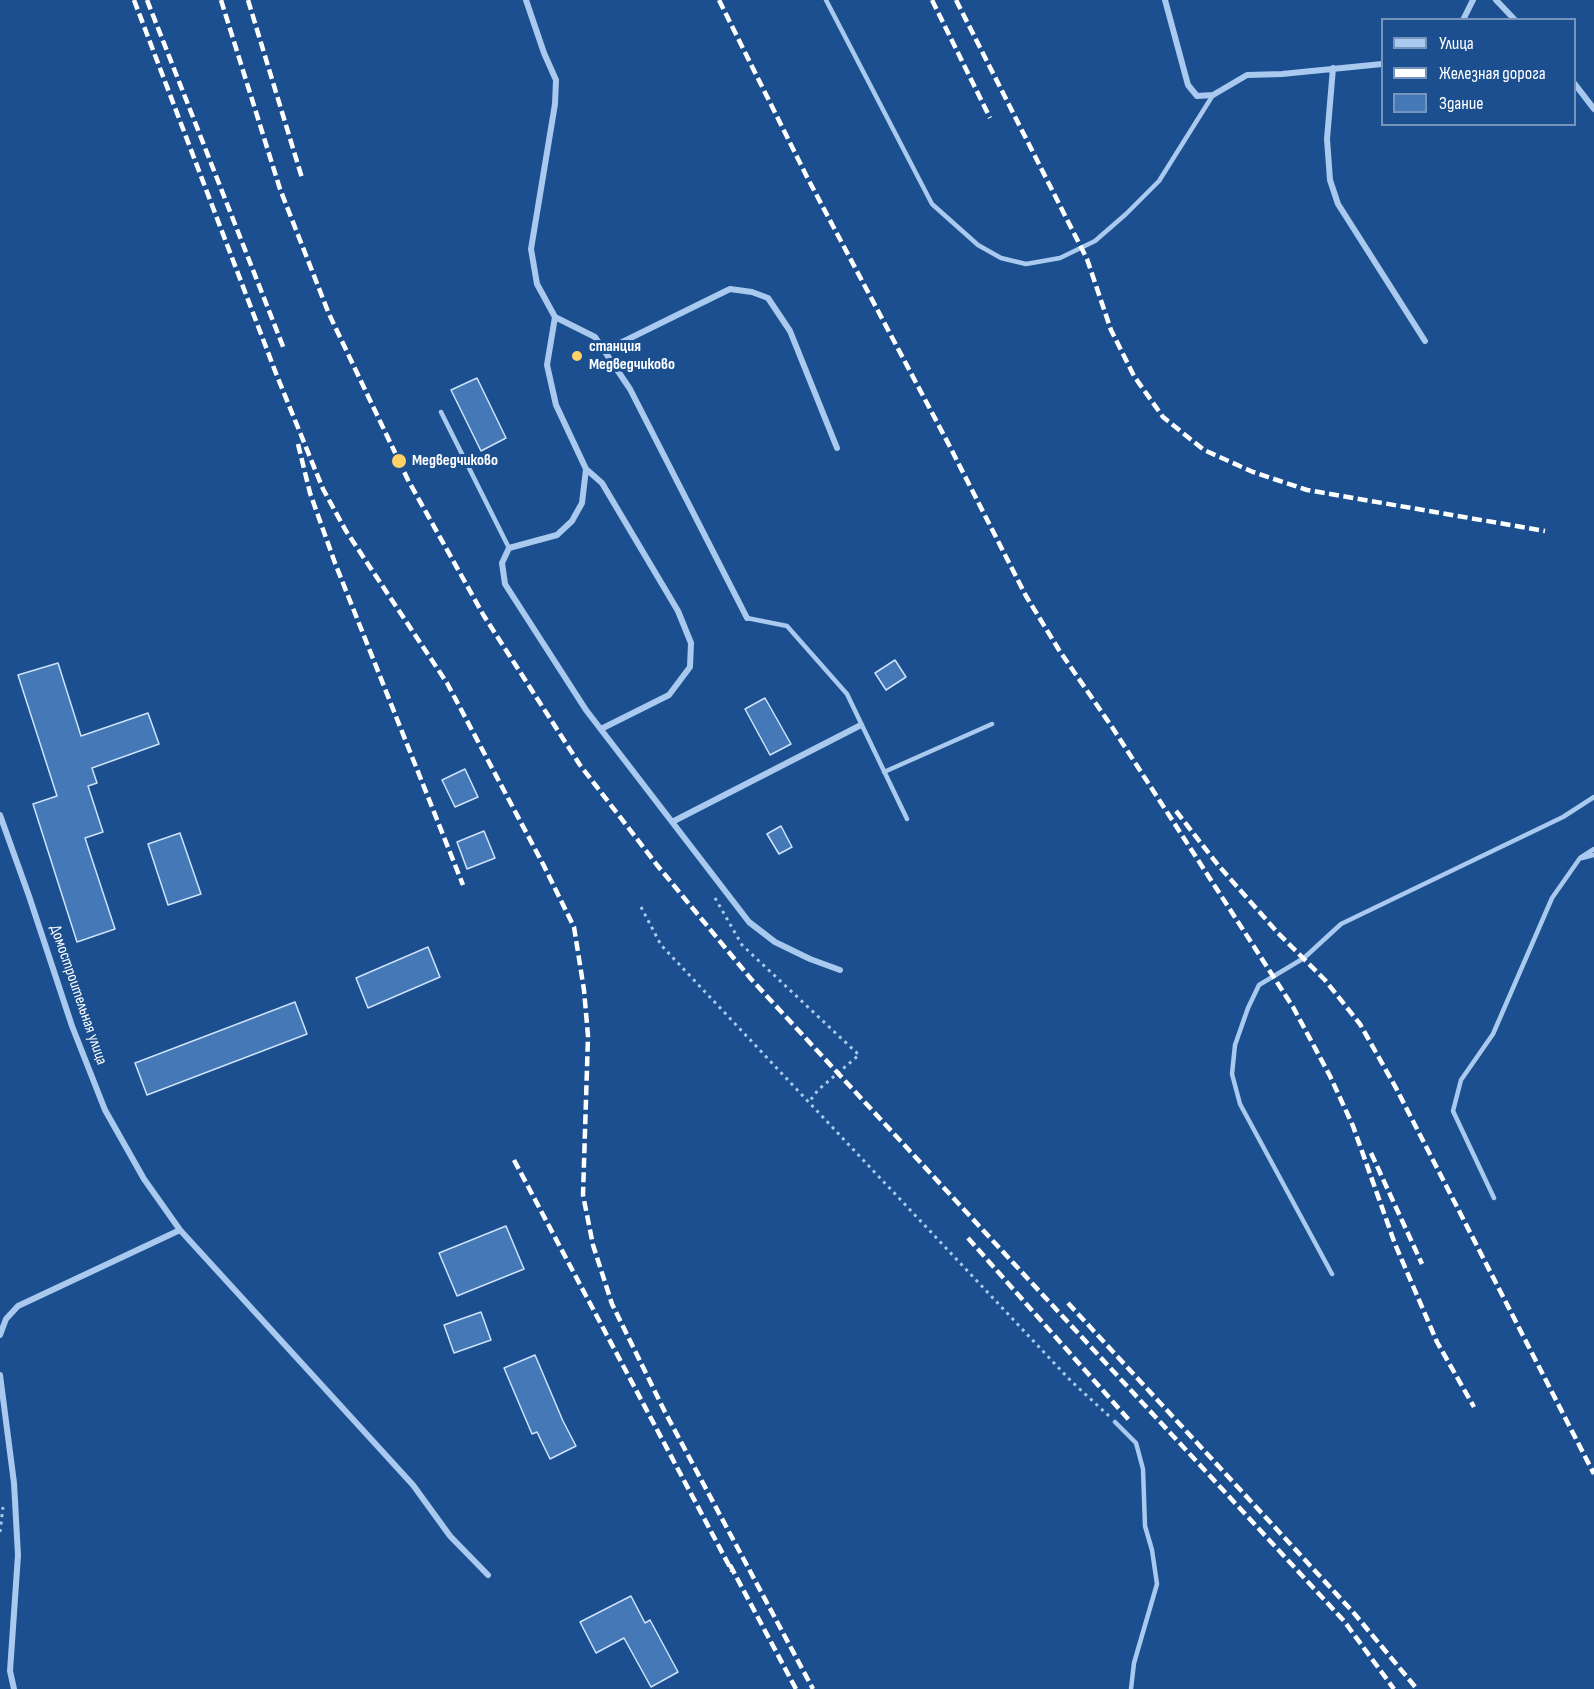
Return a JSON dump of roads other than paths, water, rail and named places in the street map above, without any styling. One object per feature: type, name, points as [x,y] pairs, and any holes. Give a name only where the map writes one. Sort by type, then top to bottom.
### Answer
[{"type":"street","points":[[526,0],[556,80],[555,104],[531,249],[537,284],[555,317],[595,338],[630,389],[747,618]]},
{"type":"street","points":[[1165,0],[1188,85],[1197,96],[1213,95],[1247,75],[1282,74],[1381,64]]},
{"type":"street","points":[[1464,18],[1473,0]]},
{"type":"street","points":[[1496,0],[1513,18]]},
{"type":"street","points":[[1333,68],[1327,138],[1330,180],[1338,204],[1425,341]]},
{"type":"street","points":[[1576,84],[1594,109]]},
{"type":"street","points":[[604,351],[730,289],[752,292],[768,298],[790,331],[837,448]]},
{"type":"street","points":[[555,317],[547,365],[556,405],[586,469],[602,483],[678,611],[691,643],[690,667],[669,695],[601,729]]},
{"type":"street","points":[[586,469],[582,503],[572,521],[558,535],[509,548],[502,563],[505,584],[586,710],[749,922],[775,942],[840,970]]},
{"type":"street","points":[[672,822],[861,725]]},
{"type":"street","name":"Домостроительная улица","points":[[0,814],[72,1026],[105,1110],[144,1179],[180,1230],[414,1485],[450,1536],[488,1575]]},
{"type":"street","points":[[0,1335],[6,1319],[18,1306],[180,1230]]},
{"type":"street","points":[[0,1375],[14,1483],[18,1555],[10,1671],[14,1689]]},
{"type":"lane","points":[[826,0],[932,204],[978,245],[1001,258],[1026,264],[1060,258],[1095,241],[1160,181],[1213,95]]},
{"type":"lane","points":[[441,412],[509,548]]},
{"type":"lane","points":[[747,618],[787,626],[847,694],[907,819]]},
{"type":"lane","points":[[884,772],[992,724]]},
{"type":"lane","points":[[1332,1274],[1240,1104],[1232,1074],[1235,1045],[1259,985],[1304,958],[1341,924],[1563,817],[1594,797]]},
{"type":"lane","points":[[1494,1198],[1454,1111],[1461,1080],[1493,1034],[1552,898],[1580,858],[1594,849]]},
{"type":"lane","points":[[1580,858],[1594,855]]},
{"type":"lane","points":[[1115,1422],[1136,1443],[1143,1469],[1146,1526],[1157,1584],[1134,1663],[1131,1689]]},
{"type":"railway","points":[[134,0],[277,376],[323,489],[346,531],[447,683],[574,927],[584,990],[588,1036],[583,1195],[593,1245],[612,1304],[665,1412],[813,1689]]},
{"type":"railway","points":[[147,0],[284,349]]},
{"type":"railway","points":[[221,0],[280,189],[329,314],[408,480],[484,616],[580,765],[657,865],[751,979],[1344,1621],[1394,1689]]},
{"type":"railway","points":[[248,0],[302,178]]},
{"type":"railway","points":[[719,0],[807,177],[1026,596],[1293,1007],[1330,1076],[1353,1126],[1395,1244],[1437,1342],[1474,1407]]},
{"type":"railway","points":[[932,0],[990,118]]},
{"type":"railway","points":[[956,0],[1087,259],[1111,330],[1134,376],[1163,417],[1204,450],[1253,472],[1307,490],[1545,531]]},
{"type":"railway","points":[[298,444],[310,493],[335,563],[463,885]]},
{"type":"railway","points":[[1176,811],[1218,865],[1278,933],[1325,980],[1360,1024],[1396,1088],[1594,1474]]},
{"type":"railway","points":[[1371,1153],[1422,1264]]},
{"type":"railway","points":[[514,1160],[732,1571]]},
{"type":"railway","points":[[968,1238],[1129,1420]]},
{"type":"railway","points":[[1068,1303],[1353,1612],[1417,1689]]},
{"type":"railway","points":[[730,1565],[796,1689]]},
{"type":"place","name":"станция Медведчиково","points":[[577,356]]},
{"type":"place","name":"Медведчиково","points":[[399,461]]}]
